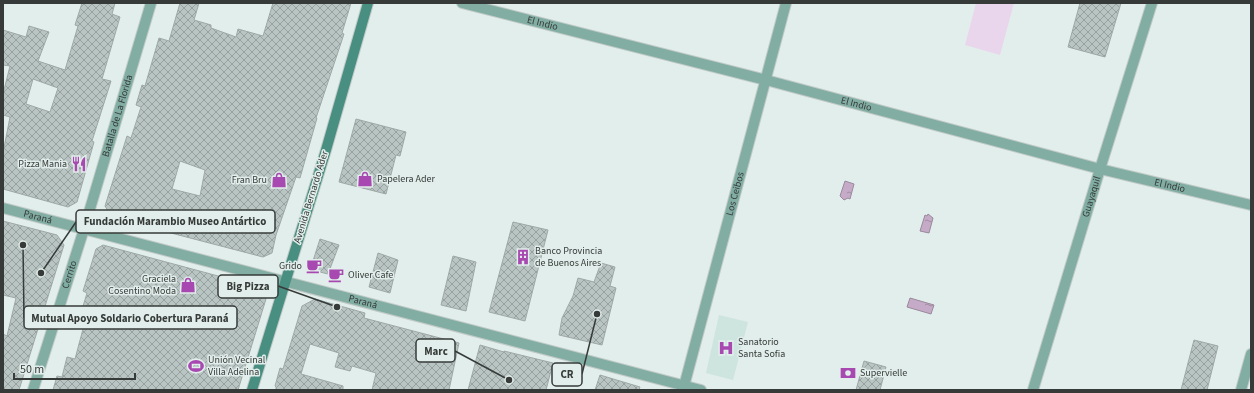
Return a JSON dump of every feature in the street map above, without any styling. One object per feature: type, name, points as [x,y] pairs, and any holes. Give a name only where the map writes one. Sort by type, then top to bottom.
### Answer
[{"type":"main road","name":"Avenida Bernardo Ader","points":[[252,390],[368,3]]},
{"type":"street","name":"Batalla de La Florida","points":[[84,229],[151,3]]},
{"type":"street","name":"El Indio","points":[[462,3],[766,80],[1100,169],[1251,205]]},
{"type":"street","name":"Los Ceibos","points":[[683,388],[786,3]]},
{"type":"street","name":"Guayaquil","points":[[1033,390],[1152,3]]},
{"type":"street","name":"Paraná","points":[[3,208],[683,388],[701,390]]},
{"type":"street","name":"Cerrito","points":[[33,390],[84,229]]},
{"type":"street","points":[[1241,390],[1251,354]]},
{"type":"shaded area","points":[[976,3],[1014,3],[1000,55],[965,45]]},
{"type":"shaded area","name":"Sanatorio Santa Sofia","points":[[719,315],[748,322],[733,380],[706,373]]},
{"type":"water","points":[[845,181],[854,184],[850,199],[848,198],[844,200],[840,196]]},
{"type":"water","points":[[928,214],[933,218],[929,233],[920,231],[925,215],[927,216]]},
{"type":"water","points":[[910,298],[934,305],[931,314],[907,307]]},
{"type":"building","points":[[82,3],[115,3],[112,14],[120,17],[102,79],[111,81],[92,141],[94,142],[77,202],[68,207],[3,189],[3,153],[10,117],[3,115],[3,94],[10,66],[3,65],[3,30],[26,37],[29,26],[49,32],[38,61],[65,70],[78,26],[75,25]],"holes":[[[33,79],[58,88],[50,112],[26,104]]]},
{"type":"building","points":[[180,3],[199,3],[194,20],[211,25],[211,28],[236,37],[238,29],[263,36],[273,3],[351,3],[342,33],[344,34],[316,118],[300,178],[296,177],[276,235],[272,253],[263,257],[148,227],[111,216],[105,206],[127,136],[131,138],[141,107],[136,105],[142,85],[145,86],[159,38],[169,41]],"holes":[[[180,161],[205,170],[200,196],[172,189]]]},
{"type":"building","points":[[1080,3],[1121,3],[1105,57],[1068,47]]},
{"type":"building","points":[[356,119],[406,132],[400,156],[396,155],[386,194],[339,182]]},
{"type":"building","points":[[3,221],[57,235],[64,245],[19,390],[3,390],[3,334],[7,336],[16,298],[3,295]]},
{"type":"building","name":"Banco Provincia de Buenos Aires","points":[[513,222],[548,230],[525,321],[489,312]]},
{"type":"building","points":[[320,239],[339,245],[328,274],[316,271],[312,264]]},
{"type":"building","points":[[103,245],[259,287],[266,299],[238,390],[53,390],[57,376],[62,377],[67,357],[75,359],[87,314],[81,313],[87,293],[83,291],[96,249]]},
{"type":"building","points":[[378,253],[398,260],[390,293],[369,287]]},
{"type":"building","points":[[453,256],[476,262],[466,311],[441,305]]},
{"type":"building","points":[[601,263],[615,267],[610,286],[616,288],[602,345],[559,335],[562,318],[573,296],[578,278],[594,282]]},
{"type":"building","points":[[315,299],[365,313],[364,318],[459,343],[449,390],[372,390],[376,373],[352,366],[350,371],[335,367],[339,353],[310,344],[301,374],[343,386],[343,390],[276,390],[275,386],[280,368],[283,369],[302,306]]},
{"type":"building","points":[[1194,340],[1218,346],[1207,390],[1181,390]]},
{"type":"building","points":[[480,345],[553,363],[546,390],[468,390]]},
{"type":"building","points":[[864,361],[886,367],[880,390],[856,390]]},
{"type":"building","points":[[600,375],[640,387],[639,390],[595,390]]},
{"type":"place","name":"Pizza Mania","points":[[79,164]]},
{"type":"place","name":"Papelera Ader","points":[[365,179]]},
{"type":"place","name":"Fran Bru","points":[[279,180]]},
{"type":"place","name":"Mutual Apoyo Soldario Cobertura Paraná","points":[[23,245]]},
{"type":"place","name":"Banco Provincia de Buenos Aires","points":[[523,257]]},
{"type":"place","name":"Grido","points":[[314,266]]},
{"type":"place","name":"Fundación Marambio Museo Antártico","points":[[41,273]]},
{"type":"place","name":"Oliver Cafe","points":[[336,275]]},
{"type":"place","name":"Graciela Cosentino Moda","points":[[188,285]]},
{"type":"place","name":"Big Pizza","points":[[337,307]]},
{"type":"place","name":"CR","points":[[597,314]]},
{"type":"place","name":"Sanatorio Santa Sofia","points":[[726,348]]},
{"type":"place","name":"Unión Vecinal Villa Adelina","points":[[196,366]]},
{"type":"place","name":"Supervielle","points":[[848,373]]},
{"type":"place","name":"Marc","points":[[509,380]]}]
